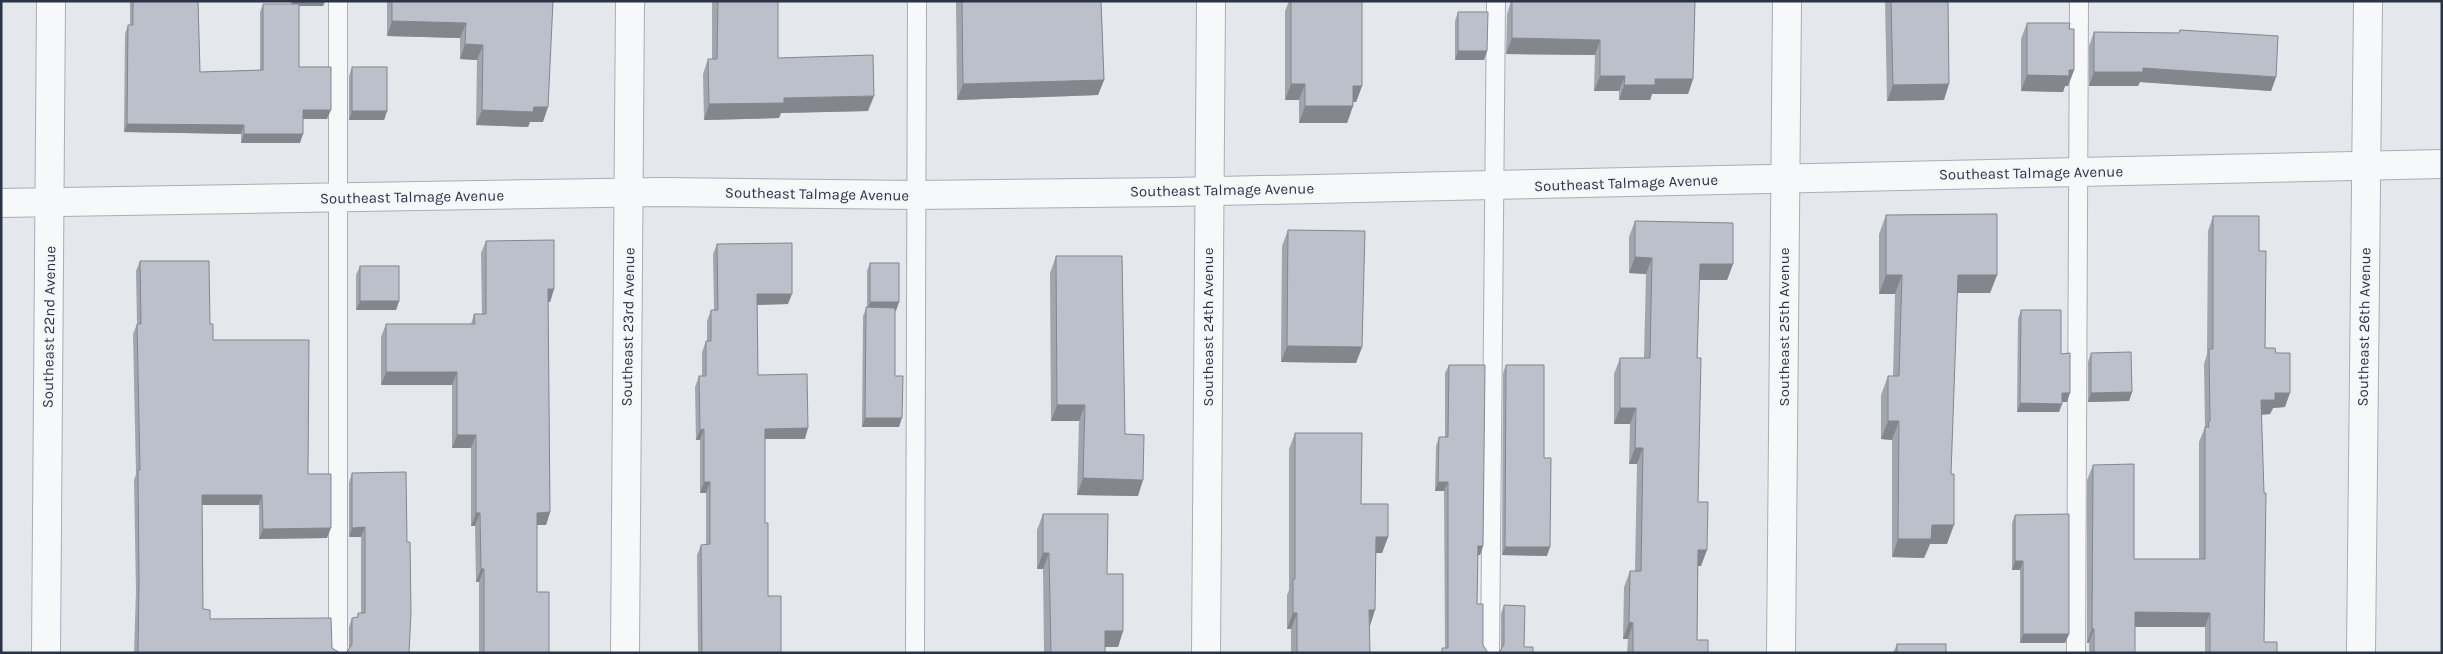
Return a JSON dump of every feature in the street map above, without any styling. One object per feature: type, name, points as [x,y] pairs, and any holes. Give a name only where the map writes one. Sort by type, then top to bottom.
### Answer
[{"type":"street","name":"Southeast 22nd Avenue","points":[[46,653],[50,1]]},
{"type":"street","name":"Southeast 23rd Avenue","points":[[625,653],[630,1]]},
{"type":"street","name":"Southeast 24th Avenue","points":[[1206,653],[1211,1]]},
{"type":"street","name":"Southeast 25th Avenue","points":[[1781,653],[1784,178],[1788,1]]},
{"type":"street","name":"Southeast 26th Avenue","points":[[2361,653],[2368,1]]},
{"type":"street","name":"Southeast Talmage Avenue","points":[[1,203],[630,193],[916,194],[1493,186],[2442,164]]},
{"type":"lane","points":[[338,1],[336,199],[338,653]]},
{"type":"lane","points":[[915,653],[918,242],[916,194],[917,1]]},
{"type":"lane","points":[[1490,653],[1496,1]]},
{"type":"lane","points":[[2076,653],[2079,1]]},
{"type":"building","points":[[133,1],[198,1],[200,72],[263,70],[263,4],[299,4],[299,67],[331,67],[331,110],[303,110],[303,134],[244,134],[244,125],[127,124],[128,25],[133,25]]},
{"type":"building","points":[[392,1],[553,1],[548,107],[534,107],[533,112],[482,110],[483,45],[465,44],[466,23],[392,21]]},
{"type":"building","points":[[718,1],[778,1],[778,58],[873,55],[874,96],[784,98],[784,103],[709,104],[708,59],[717,59]]},
{"type":"building","points":[[962,1],[1101,1],[1104,80],[963,84]]},
{"type":"building","points":[[1291,1],[1362,1],[1362,86],[1353,86],[1353,106],[1305,106],[1305,84],[1291,84]]},
{"type":"building","points":[[1512,1],[1695,1],[1693,79],[1655,79],[1655,85],[1624,85],[1625,76],[1600,76],[1600,40],[1512,38]]},
{"type":"building","points":[[1891,1],[1948,1],[1949,84],[1893,85]]},
{"type":"building","points":[[1458,12],[1488,12],[1487,51],[1458,51]]},
{"type":"building","points":[[2027,23],[2070,23],[2069,29],[2074,29],[2074,70],[2069,70],[2069,76],[2027,75]]},
{"type":"building","points":[[2180,30],[2278,36],[2276,77],[2143,68],[2143,72],[2094,72],[2094,32],[2179,33]]},
{"type":"building","points":[[352,67],[387,67],[387,111],[352,111]]},
{"type":"building","points":[[1997,214],[1997,275],[1958,275],[1951,474],[1954,474],[1954,525],[1932,525],[1931,539],[1898,539],[1899,421],[1888,421],[1888,376],[1899,376],[1902,275],[1886,275],[1886,215]]},
{"type":"building","points":[[2213,216],[2259,216],[2259,251],[2266,251],[2265,348],[2275,348],[2276,353],[2290,353],[2290,393],[2275,393],[2275,400],[2261,400],[2264,493],[2266,493],[2264,642],[2277,642],[2277,653],[2210,653],[2210,613],[2135,612],[2135,653],[2094,653],[2094,629],[2092,629],[2093,465],[2134,464],[2134,559],[2205,559],[2205,427],[2209,427],[2208,422],[2210,421],[2209,349],[2213,349]]},
{"type":"building","points":[[1635,221],[1733,223],[1733,264],[1700,264],[1697,358],[1701,358],[1698,502],[1708,502],[1707,550],[1698,550],[1697,640],[1708,640],[1708,653],[1633,653],[1633,623],[1629,622],[1630,571],[1641,571],[1643,448],[1635,448],[1636,408],[1620,408],[1620,358],[1650,358],[1652,258],[1635,257]]},
{"type":"building","points":[[1288,230],[1365,231],[1362,347],[1287,346]]},
{"type":"building","points":[[554,240],[554,289],[548,289],[550,512],[537,513],[537,592],[549,592],[549,653],[484,653],[484,569],[481,569],[480,513],[476,513],[476,435],[457,435],[457,372],[386,372],[386,324],[475,324],[474,314],[486,314],[486,241]]},
{"type":"building","points":[[792,243],[792,294],[757,294],[758,375],[807,374],[808,428],[765,429],[765,523],[768,523],[768,596],[781,596],[781,653],[702,653],[701,545],[710,544],[710,482],[704,482],[704,429],[700,430],[699,376],[706,376],[706,341],[711,341],[711,310],[718,310],[717,244]]},
{"type":"building","points":[[1056,256],[1122,256],[1125,434],[1144,435],[1143,480],[1083,478],[1085,405],[1057,405]]},
{"type":"building","points":[[140,261],[209,261],[210,324],[213,324],[213,340],[309,340],[308,474],[331,474],[331,528],[263,529],[262,495],[202,495],[203,609],[210,610],[210,619],[331,618],[332,648],[340,653],[138,653],[138,470],[140,470],[137,324],[141,324]]},
{"type":"building","points":[[870,263],[899,263],[899,302],[870,302]]},
{"type":"building","points":[[360,266],[399,266],[399,301],[360,301]]},
{"type":"building","points":[[866,307],[895,308],[895,376],[903,376],[902,418],[865,418]]},
{"type":"building","points":[[2021,310],[2061,310],[2061,354],[2070,353],[2070,393],[2062,393],[2062,404],[2020,403]]},
{"type":"building","points":[[2131,352],[2132,392],[2091,393],[2091,353]]},
{"type":"building","points":[[1449,365],[1485,365],[1483,546],[1478,546],[1477,604],[1483,604],[1483,645],[1488,653],[1442,653],[1442,648],[1448,648],[1448,482],[1438,482],[1439,437],[1448,437]]},
{"type":"building","points":[[1506,365],[1544,365],[1544,458],[1551,458],[1550,547],[1505,547]]},
{"type":"building","points":[[1295,433],[1362,433],[1361,504],[1388,504],[1388,537],[1376,537],[1375,610],[1369,610],[1370,653],[1297,653],[1297,613],[1293,613],[1293,579],[1295,579]]},
{"type":"building","points":[[406,472],[407,542],[410,542],[411,613],[409,653],[345,653],[352,644],[352,618],[358,617],[358,613],[365,613],[365,527],[352,528],[352,473]]},
{"type":"building","points":[[1043,514],[1108,514],[1107,574],[1123,574],[1123,631],[1105,631],[1105,653],[1051,653],[1049,553],[1043,553]]},
{"type":"building","points":[[2069,514],[2069,634],[2023,634],[2023,561],[2015,561],[2015,515]]},
{"type":"building","points":[[1504,605],[1525,606],[1524,647],[1533,647],[1533,653],[1499,653],[1504,644]]},
{"type":"building","points":[[1897,644],[1946,644],[1946,653],[1897,653]]}]
